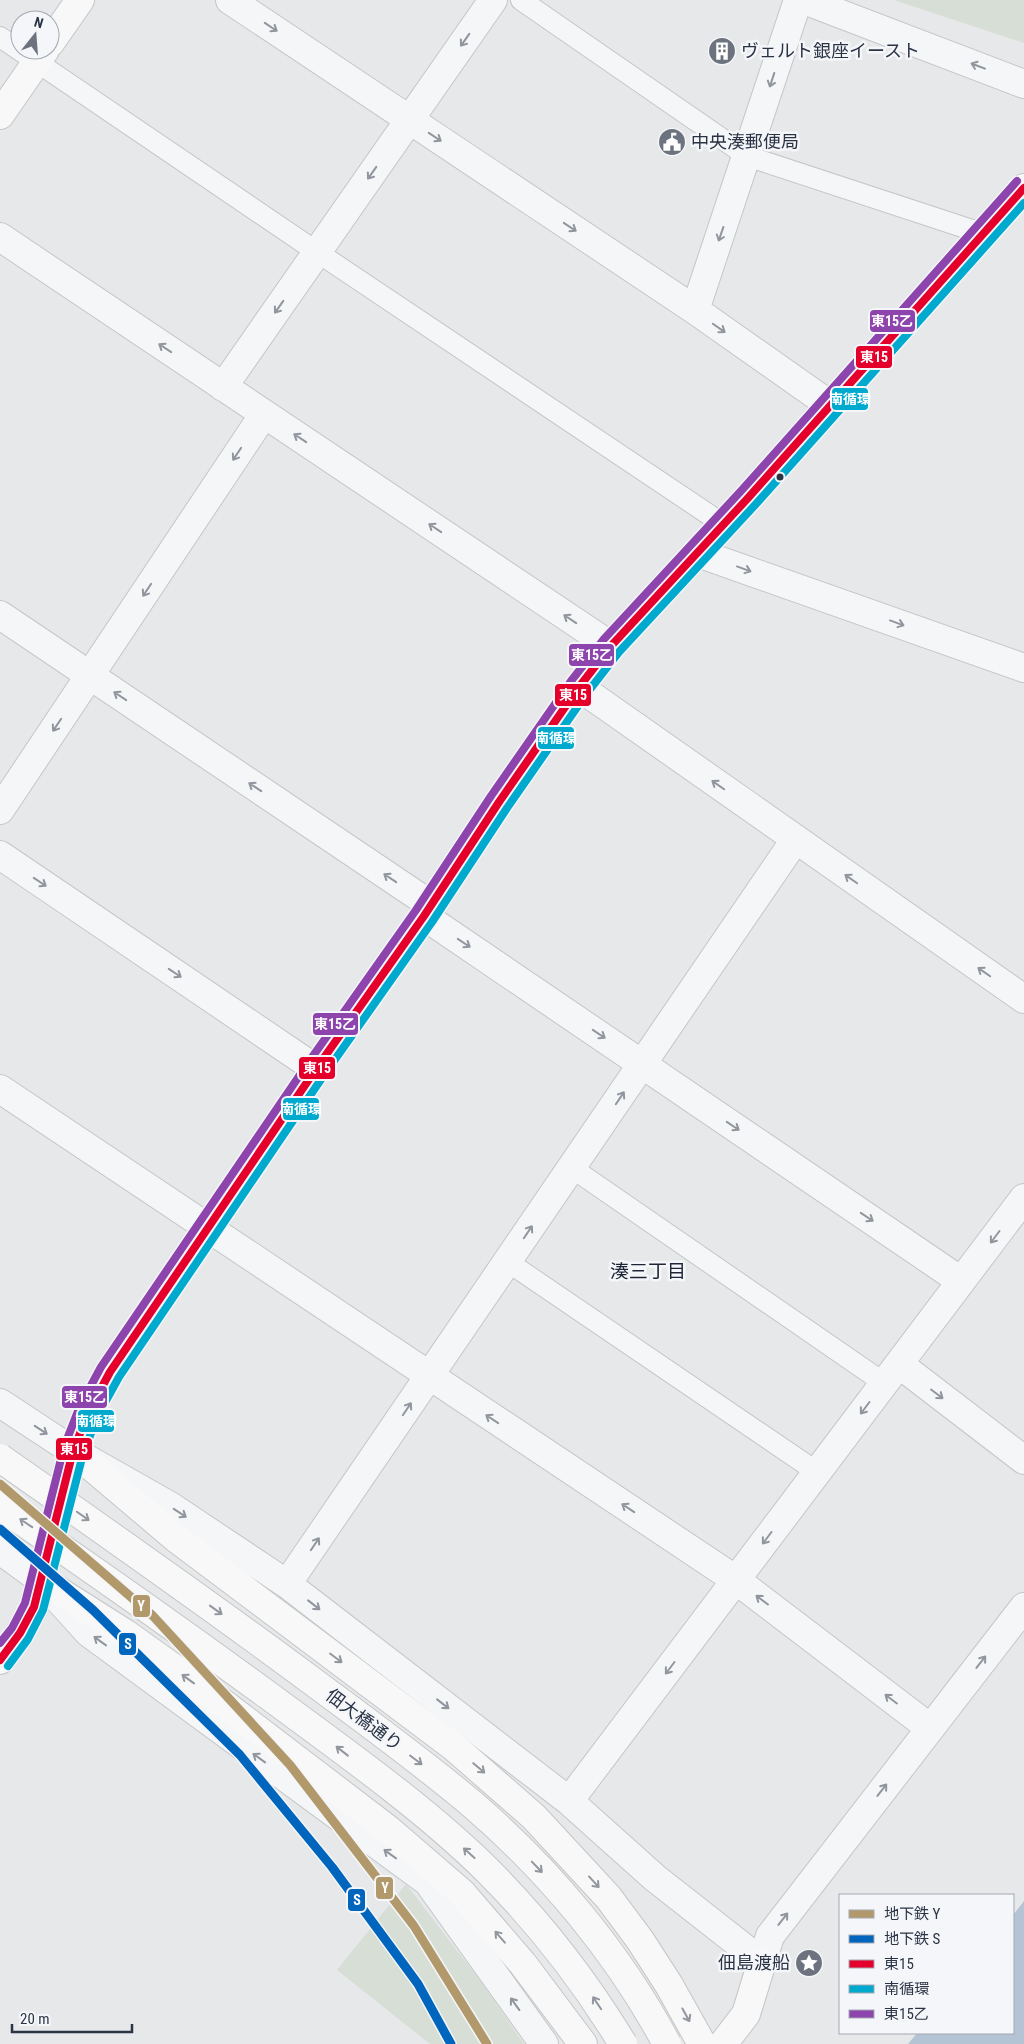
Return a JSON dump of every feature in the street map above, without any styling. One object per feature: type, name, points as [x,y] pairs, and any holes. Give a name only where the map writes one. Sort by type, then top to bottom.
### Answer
[{"type":"main road","points":[[60,29],[80,0]]},
{"type":"main road","points":[[0,115],[38,60]]},
{"type":"main road","points":[[0,1660],[20,1634],[34,1607],[73,1451],[89,1412],[110,1372],[578,687],[611,646],[698,552],[1024,188]]},
{"type":"main road","points":[[73,1451],[177,1539],[454,1747],[534,1817],[608,1897],[640,1940],[669,1985],[702,2044]]},
{"type":"main road","name":"佃大橋通り","points":[[0,1458],[238,1626],[433,1772],[473,1805],[513,1842],[583,1919],[614,1959],[643,2002],[667,2044]]},
{"type":"main road","points":[[0,1506],[98,1573],[329,1740],[448,1834],[520,1903],[582,1980],[623,2044]]},
{"type":"main road","points":[[41,1580],[119,1630],[228,1708],[389,1830],[462,1893],[524,1964],[583,2044]]},
{"type":"main road","points":[[723,2044],[746,2014],[762,1962]]},
{"type":"street","points":[[230,0],[695,310],[830,405]]},
{"type":"street","points":[[223,387],[493,0]]},
{"type":"street","points":[[695,310],[798,0]]},
{"type":"street","points":[[804,0],[1024,84]]},
{"type":"street","points":[[0,237],[611,646]]},
{"type":"street","points":[[0,810],[264,414]]},
{"type":"street","points":[[698,552],[1024,668]]},
{"type":"street","points":[[0,615],[427,910],[643,1064],[961,1281]]},
{"type":"street","points":[[578,687],[1024,999]]},
{"type":"street","points":[[287,1584],[795,840]]},
{"type":"street","points":[[0,855],[316,1068]]},
{"type":"street","points":[[0,1089],[429,1377],[736,1580],[930,1728]]},
{"type":"street","points":[[570,1801],[1024,1198]]},
{"type":"street","points":[[891,1374],[1024,1460]]},
{"type":"street","points":[[0,1403],[73,1451],[170,1506],[287,1584],[570,1801],[655,1878],[762,1962],[770,1936],[1024,1607]]},
{"type":"street","points":[[0,1550],[41,1580],[89,1633],[428,1882],[544,2044]]},
{"type":"lane","points":[[521,0],[747,156],[984,234]]},
{"type":"lane","points":[[55,60],[317,252],[723,524]]},
{"type":"lane","points":[[572,1168],[891,1374]]},
{"type":"lane","points":[[508,1262],[817,1472]]},
{"type":"shaded area","points":[[894,0],[1024,0],[1024,43]]},
{"type":"shaded area","points":[[406,1884],[481,1982],[524,2044],[430,2044],[337,1970]]},
{"type":"water","points":[[1024,1901],[1024,2044],[908,2044],[916,2034],[1014,2034],[1014,1914]]},
{"type":"metro line","name":"Y","points":[[0,1484],[153,1616],[290,1765],[414,1926],[487,2044]]},
{"type":"metro line","name":"S","points":[[0,1529],[93,1610],[240,1755],[332,1867],[418,1984],[451,2044]]},
{"type":"transit line","name":"東15乙","points":[[0,1643],[12,1628],[25,1603],[64,1447],[80,1406],[101,1367],[308,1063],[416,910],[491,796],[571,681],[604,639],[741,491],[1017,181]]},
{"type":"transit line","name":"東15","points":[[0,1660],[20,1633],[34,1607],[73,1451],[89,1411],[110,1372],[316,1069],[424,916],[499,802],[579,687],[611,646],[748,498],[1024,188]]},
{"type":"transit line","name":"南循環","points":[[8,1666],[28,1639],[43,1610],[83,1454],[98,1415],[119,1377],[324,1075],[432,922],[507,808],[587,693],[619,652],[755,505],[1024,203]]},
{"type":"place","name":"ヴェルト銀座イースト","points":[[722,51]]},
{"type":"place","name":"中央湊郵便局","points":[[672,142]]},
{"type":"place","name":"佃島渡船","points":[[809,1963]]},
{"type":"district","name":"湊三丁目","points":[[648,1271]]}]
